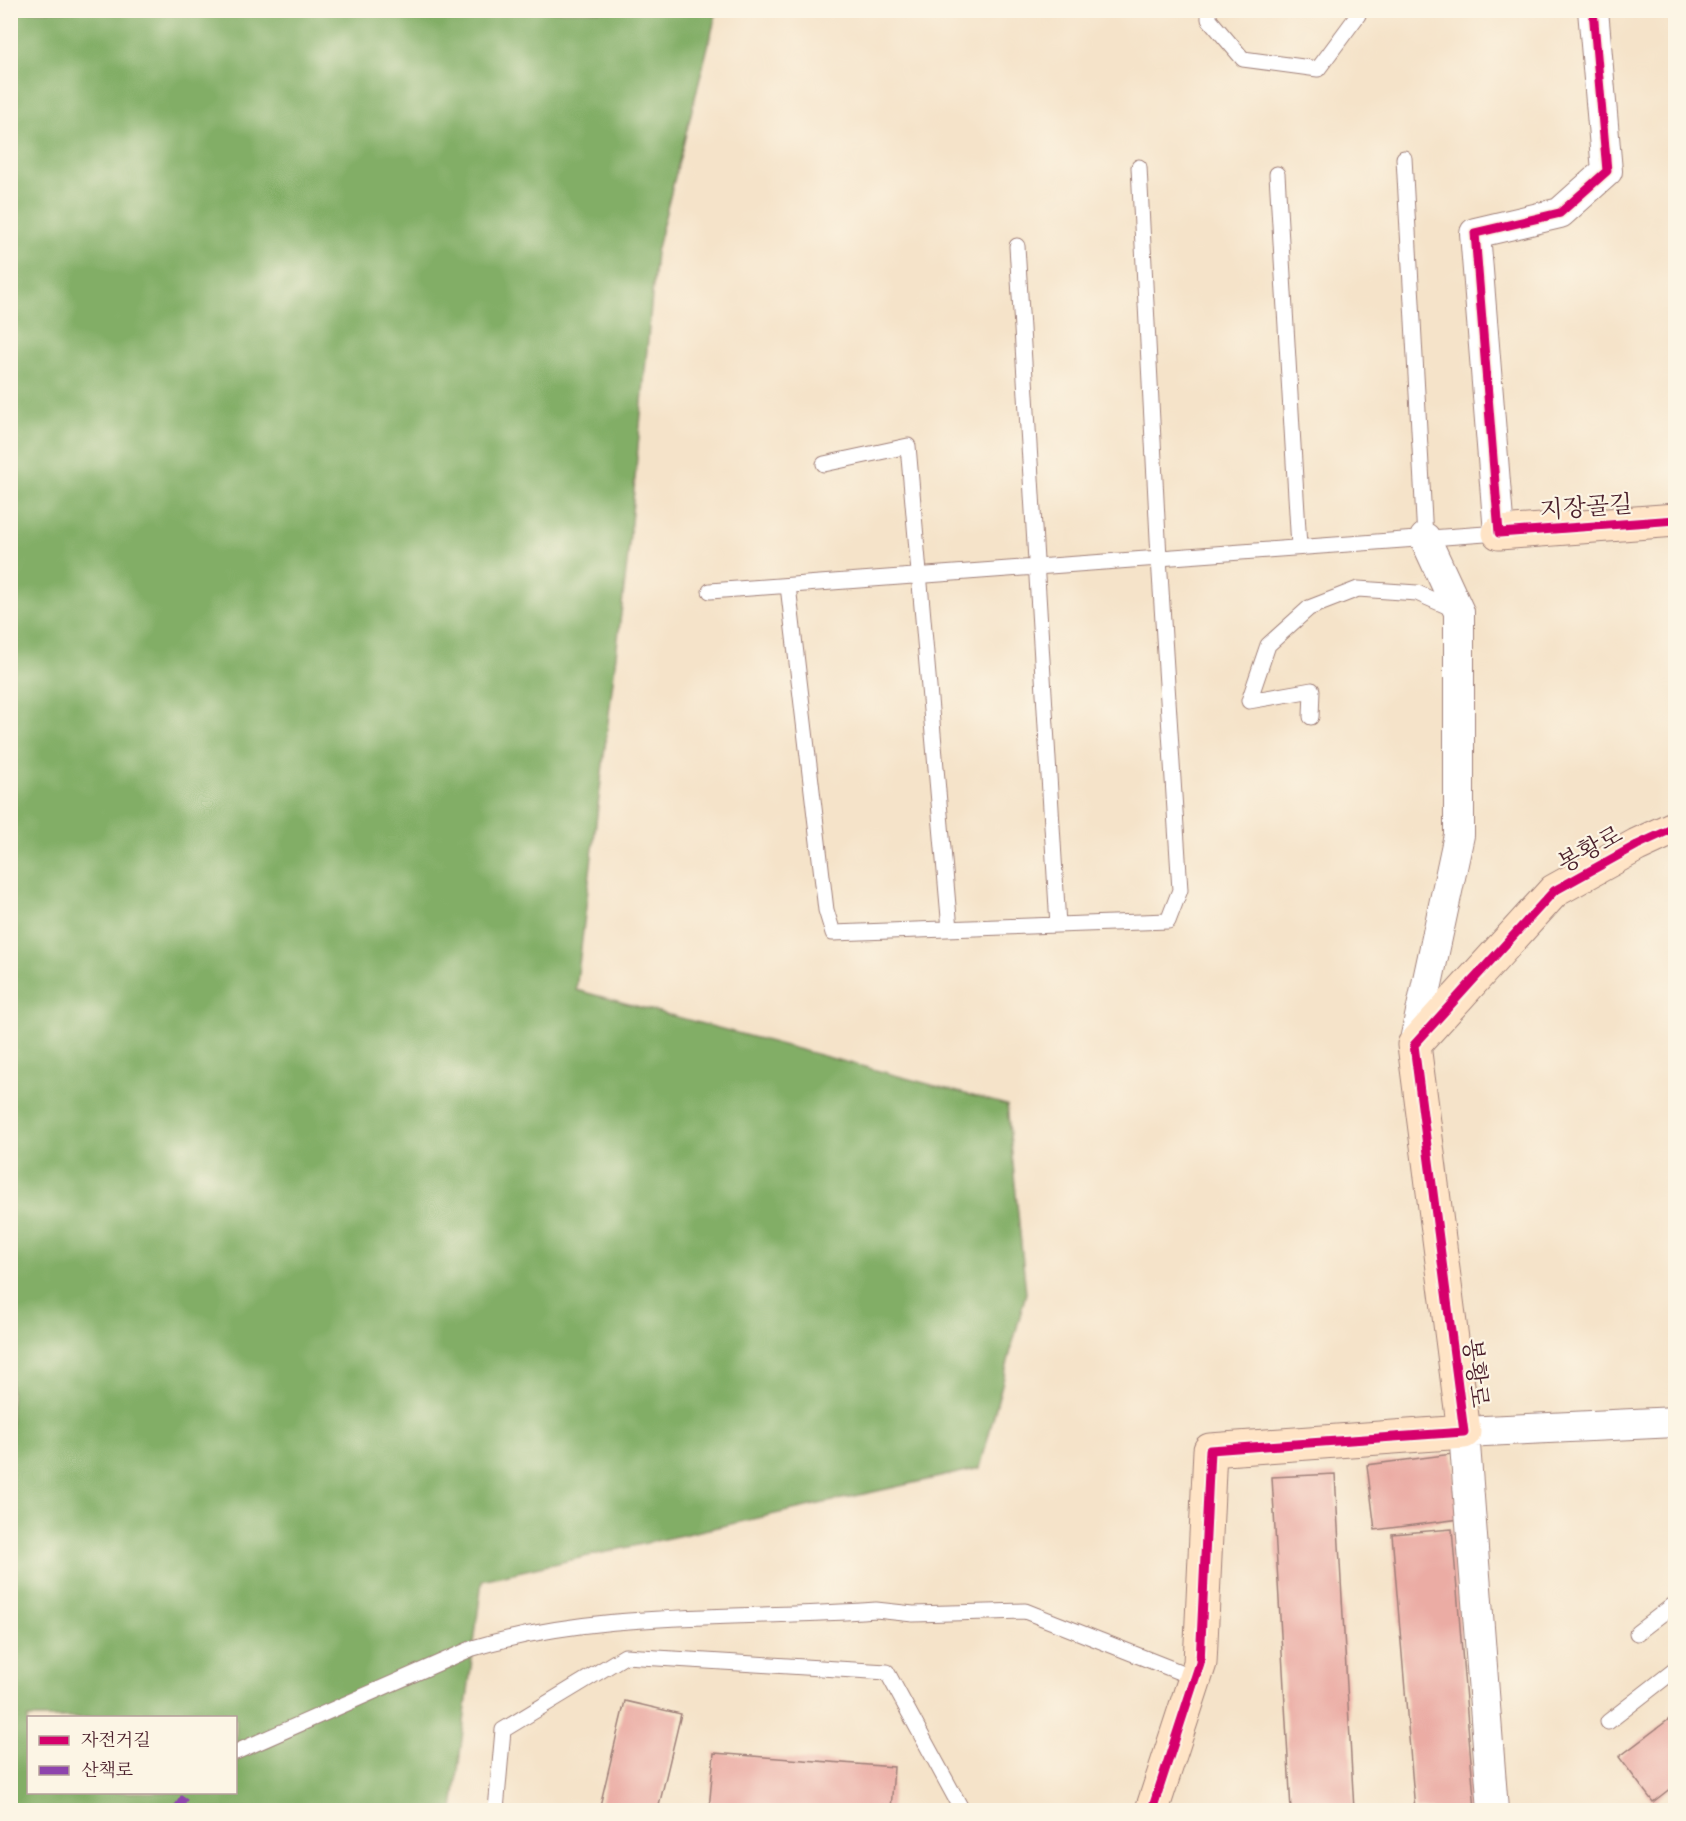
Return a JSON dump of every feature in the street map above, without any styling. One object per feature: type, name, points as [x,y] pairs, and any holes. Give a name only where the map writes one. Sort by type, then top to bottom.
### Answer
[{"type":"street","points":[[1499,533],[1475,233],[1560,213],[1607,171],[1593,10]]},
{"type":"street","name":"지장골길","points":[[1499,533],[1676,520]]},
{"type":"street","points":[[1414,1045],[1459,835],[1459,612],[1425,538]]},
{"type":"street","name":"봉황로","points":[[1152,1810],[1200,1663],[1210,1450],[1464,1432],[1414,1045],[1554,891],[1637,845],[1676,827]]},
{"type":"street","points":[[1493,1810],[1464,1432],[1676,1422]]},
{"type":"lane","points":[[1209,10],[1209,19],[1243,59],[1318,69],[1358,15],[1358,10]]},
{"type":"lane","points":[[1404,158],[1425,538]]},
{"type":"lane","points":[[788,585],[826,910],[833,933],[1168,921],[1180,890],[1159,558],[1139,167]]},
{"type":"lane","points":[[1277,174],[1299,548]]},
{"type":"lane","points":[[1017,246],[1058,925]]},
{"type":"lane","points":[[824,464],[908,446],[950,929]]},
{"type":"lane","points":[[710,591],[1499,533]]},
{"type":"lane","points":[[1311,717],[1312,690],[1249,701],[1268,645],[1309,608],[1358,589],[1417,593],[1459,612]]},
{"type":"lane","points":[[1637,1633],[1676,1603]]},
{"type":"lane","points":[[237,1752],[473,1648],[509,1637],[583,1624],[876,1610],[913,1614],[1025,1611],[1195,1678]]},
{"type":"lane","points":[[496,1810],[502,1730],[625,1656],[887,1672],[962,1810]]},
{"type":"lane","points":[[1608,1722],[1676,1669]]},
{"type":"green space","points":[[11,11],[717,11],[656,252],[628,555],[576,990],[1007,1105],[1026,1293],[980,1468],[482,1580],[453,1810],[11,1810]]},
{"type":"building","points":[[1452,1454],[1460,1519],[1375,1530],[1367,1465]]},
{"type":"building","points":[[1335,1474],[1354,1810],[1291,1810],[1272,1477]]},
{"type":"building","points":[[1452,1529],[1475,1810],[1415,1810],[1392,1534]]},
{"type":"building","points":[[625,1701],[681,1714],[658,1810],[599,1810]]},
{"type":"building","points":[[1676,1714],[1676,1784],[1653,1802],[1619,1757]]},
{"type":"building","points":[[714,1753],[894,1767],[891,1810],[709,1810]]},
{"type":"marked path","points":[[176,1810],[187,1794]]},
{"type":"cycle path","points":[[1593,10],[1607,171],[1560,213],[1475,233],[1499,533],[1676,520]]},
{"type":"cycle path","points":[[1152,1810],[1200,1663],[1210,1450],[1464,1432],[1414,1045],[1554,891],[1637,845],[1676,827]]}]
